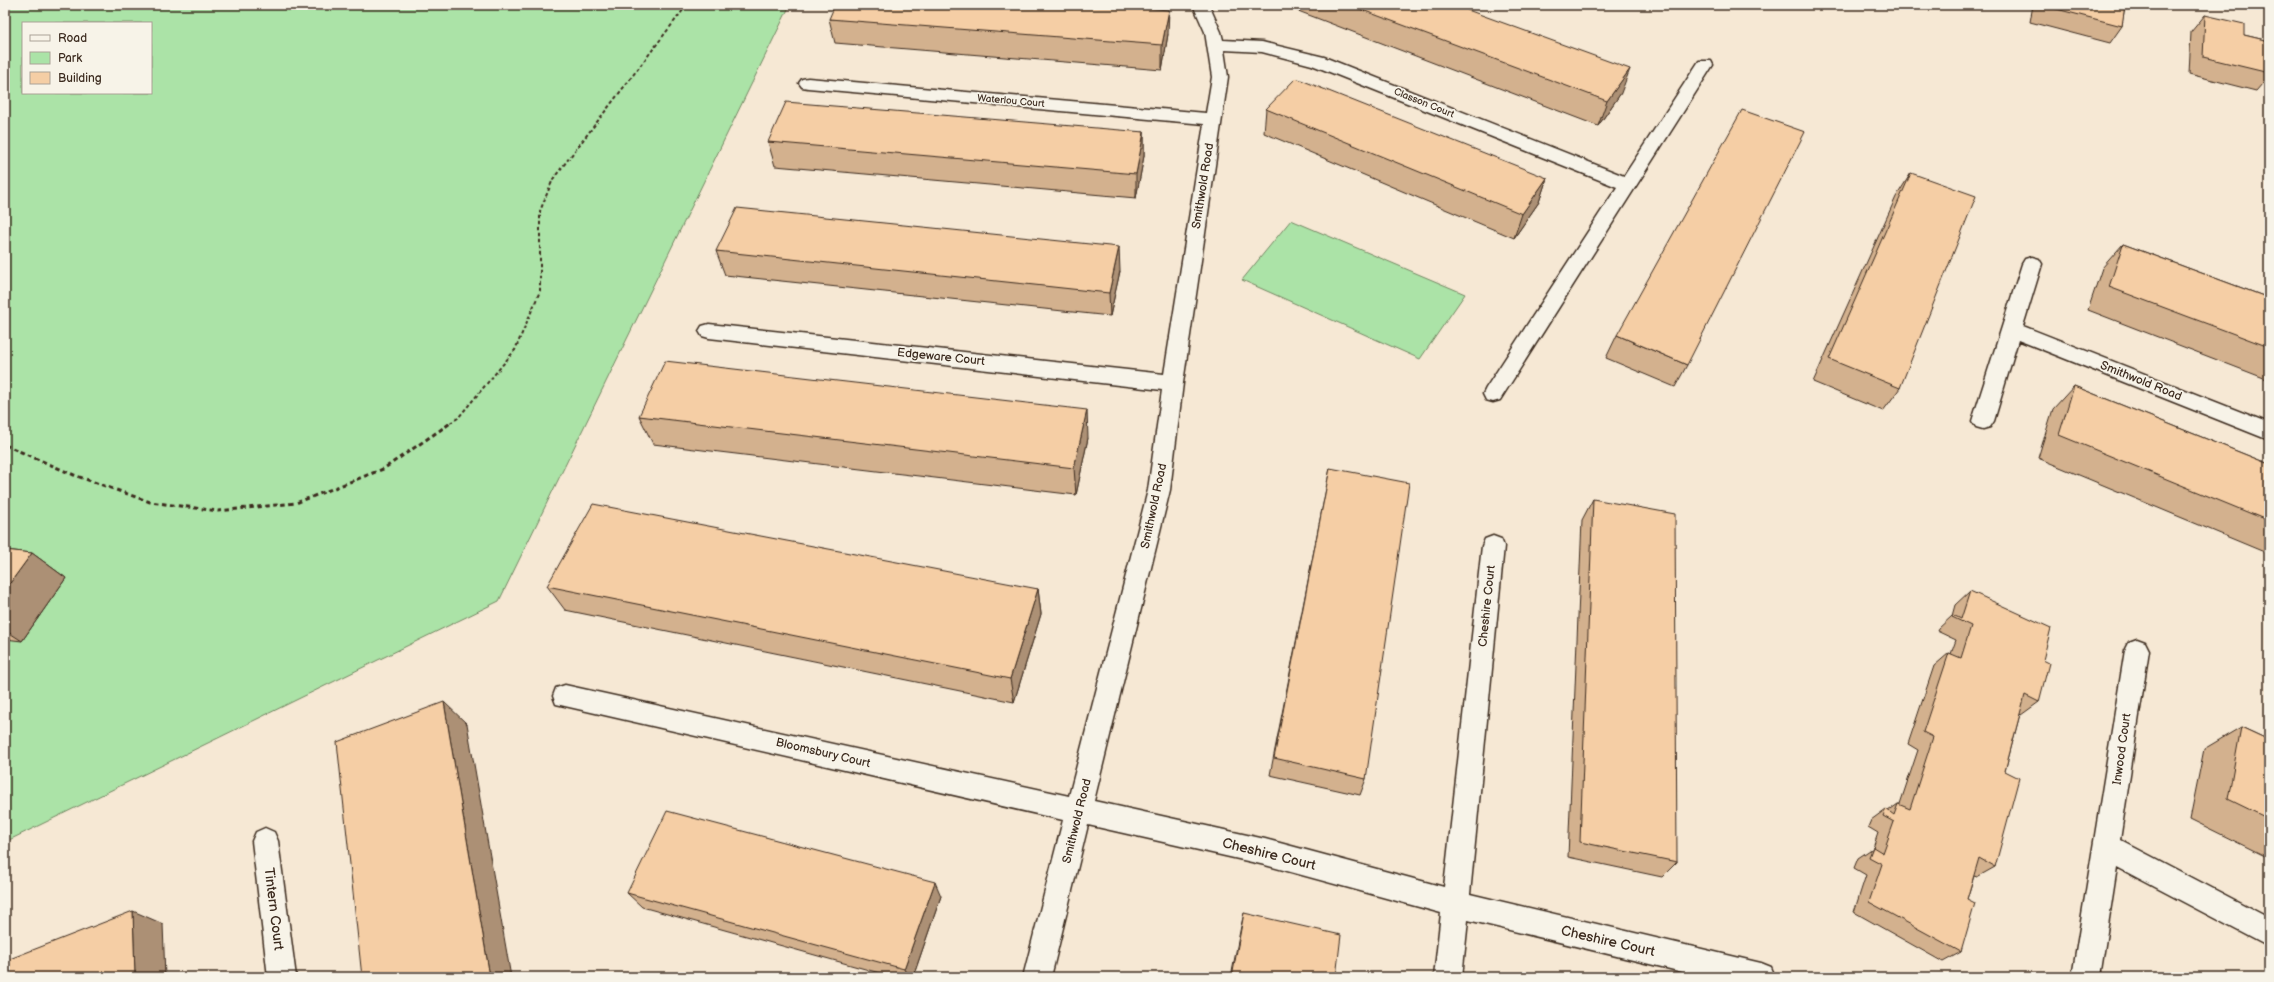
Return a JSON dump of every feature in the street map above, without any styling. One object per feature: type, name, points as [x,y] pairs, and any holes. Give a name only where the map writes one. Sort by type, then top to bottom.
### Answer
[{"type":"street","name":"Smithwold Road","points":[[1037,977],[1160,490],[1173,384],[1220,77],[1213,32],[1201,5]]},
{"type":"street","name":"Classon Court","points":[[1215,45],[1262,46],[1318,61],[1628,184]]},
{"type":"street","points":[[1493,394],[1705,65]]},
{"type":"street","name":"Waterlou Court","points":[[808,83],[1214,119]]},
{"type":"street","points":[[1983,421],[2013,330],[2032,264]]},
{"type":"street","name":"Smithwold Road","points":[[2013,330],[2269,432]]},
{"type":"street","name":"Edgeware Court","points":[[709,331],[1173,384]]},
{"type":"street","name":"Cheshire Court","points":[[1448,977],[1493,546]]},
{"type":"street","name":"Inwood Court","points":[[2086,977],[2108,848],[2137,650]]},
{"type":"street","name":"Bloomsbury Court","points":[[565,696],[1080,811]]},
{"type":"street","name":"Cheshire Court","points":[[1080,811],[1265,852],[1456,904],[1761,977]]},
{"type":"street","name":"Tintern Court","points":[[265,841],[282,977]]},
{"type":"street","points":[[2108,848],[2269,933]]},
{"type":"path","points":[[5,445],[74,475],[150,502],[218,511],[296,503],[383,469],[458,418],[515,350],[540,291],[540,211],[553,179],[687,5]]},
{"type":"green space","points":[[5,5],[790,5],[499,601],[5,842]]},
{"type":"green space","points":[[1291,220],[1465,294],[1420,359],[1242,280]]},
{"type":"building","points":[[835,5],[1104,5],[1169,10],[1162,45],[829,19]]},
{"type":"building","points":[[1349,5],[1454,5],[1630,69],[1607,101]]},
{"type":"building","points":[[2041,5],[2125,5],[2122,26]]},
{"type":"building","points":[[2205,15],[2244,24],[2244,35],[2269,41],[2269,73],[2203,57]]},
{"type":"building","points":[[1296,78],[1547,178],[1522,214],[1266,109]]},
{"type":"building","points":[[786,102],[1144,132],[1136,174],[768,142]]},
{"type":"building","points":[[1742,110],[1805,132],[1687,365],[1617,335]]},
{"type":"building","points":[[1911,173],[1976,196],[1900,388],[1829,359]]},
{"type":"building","points":[[737,208],[1119,247],[1109,293],[716,251]]},
{"type":"building","points":[[2123,244],[2269,298],[2269,347],[2109,287]]},
{"type":"building","points":[[665,361],[1087,410],[1074,468],[639,416]]},
{"type":"building","points":[[2074,386],[2269,464],[2269,521],[2059,435]]},
{"type":"building","points":[[1330,468],[1409,483],[1366,779],[1274,758]]},
{"type":"building","points":[[1593,499],[1675,514],[1677,862],[1580,842]]},
{"type":"building","points":[[593,504],[1038,589],[1010,679],[547,586]]},
{"type":"building","points":[[5,550],[32,553],[5,590]]},
{"type":"building","points":[[1970,591],[2051,628],[2043,660],[2049,663],[2039,702],[2025,695],[2005,771],[2019,778],[1995,867],[1979,858],[1967,899],[1975,903],[1961,952],[1869,902],[1882,864],[1869,857],[1873,847],[1883,853],[1894,822],[1883,816],[1886,809],[1894,815],[1898,804],[1910,809],[1933,737],[1923,732],[1949,653],[1961,658],[1971,626],[1952,617],[1953,615],[1961,619]]},
{"type":"building","points":[[444,702],[490,977],[362,977],[337,742]]},
{"type":"building","points":[[2241,727],[2269,740],[2269,819],[2228,799]]},
{"type":"building","points":[[667,811],[935,882],[904,969],[627,893]]},
{"type":"building","points":[[133,911],[135,977],[7,977],[7,960]]},
{"type":"building","points":[[1244,913],[1341,935],[1336,977],[1232,977]]}]
